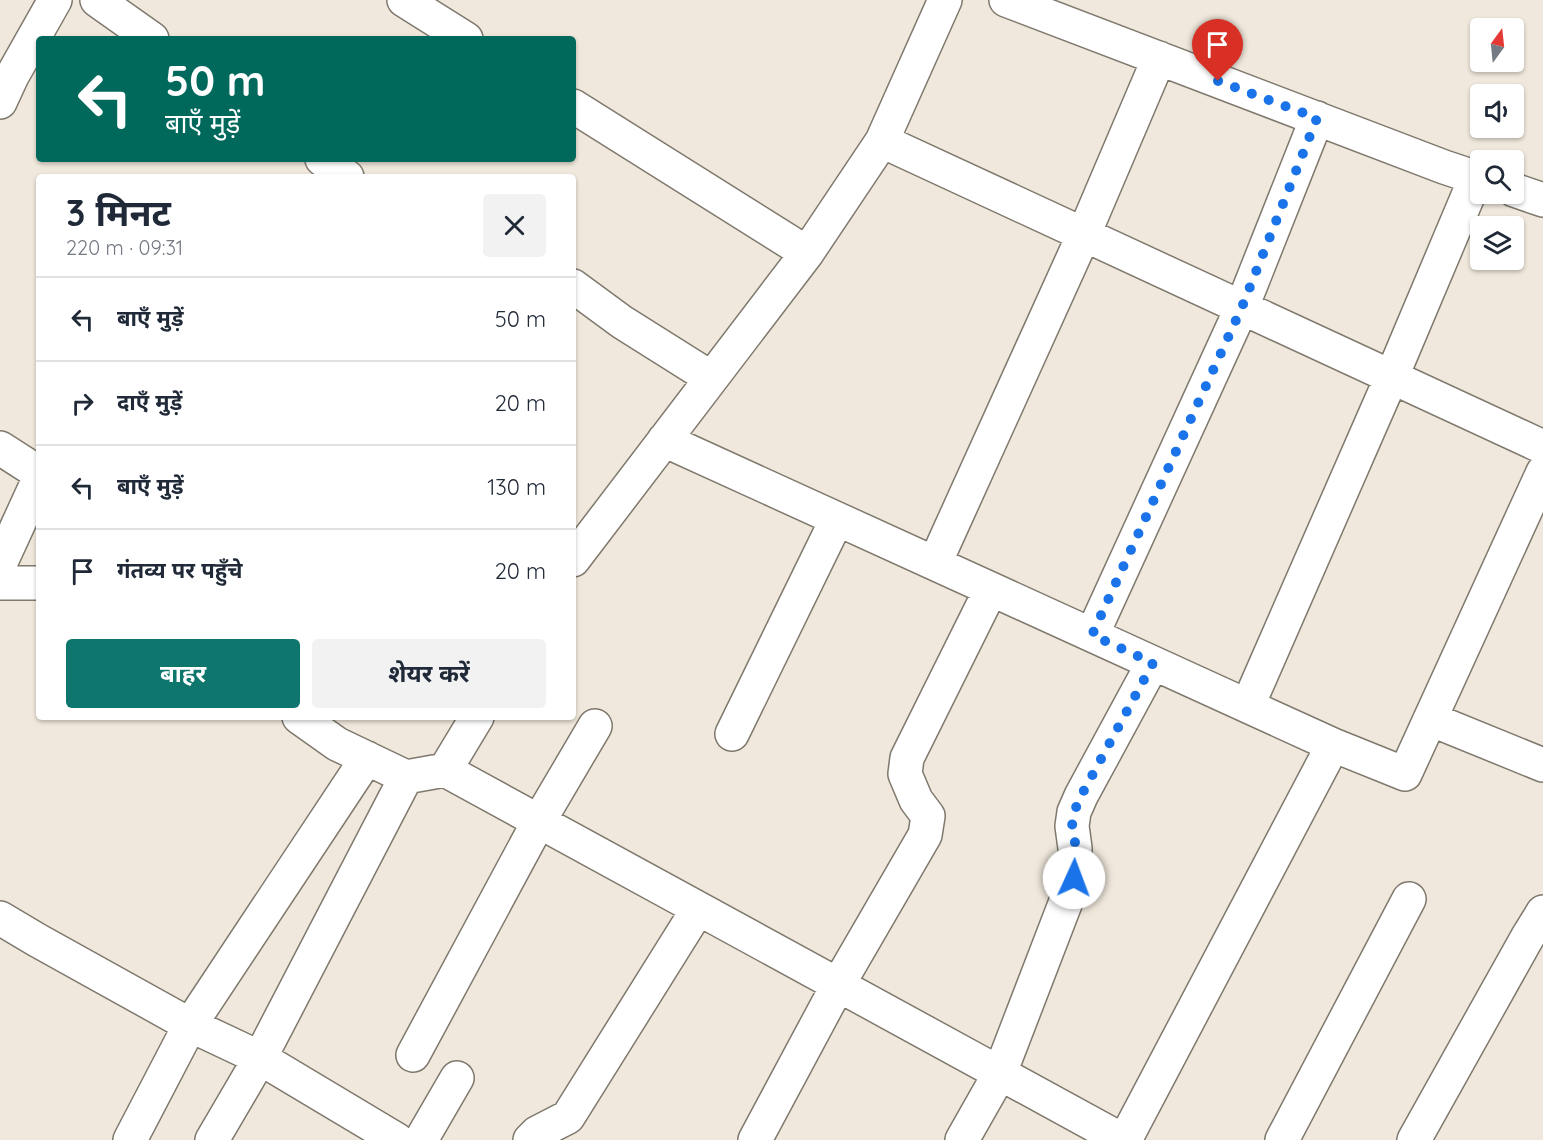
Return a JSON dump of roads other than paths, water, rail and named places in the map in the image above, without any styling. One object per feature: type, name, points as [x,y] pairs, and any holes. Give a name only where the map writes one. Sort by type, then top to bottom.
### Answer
[{"type":"street","points":[[0,102],[55,0]]},
{"type":"street","points":[[97,0],[148,36]]},
{"type":"street","points":[[404,0],[461,36]]},
{"type":"street","points":[[576,551],[807,253],[882,141],[945,0]]},
{"type":"street","points":[[1006,0],[1470,175]]},
{"type":"street","points":[[935,563],[1084,234],[1159,58]]},
{"type":"street","points":[[576,108],[807,253]]},
{"type":"street","points":[[1092,635],[1242,307],[1317,118]]},
{"type":"street","points":[[882,141],[1543,447]]},
{"type":"street","points":[[326,162],[343,174]]},
{"type":"street","points":[[1524,193],[1543,200]]},
{"type":"street","points":[[1248,705],[1470,196]]},
{"type":"street","points":[[576,288],[622,322],[711,378]]},
{"type":"street","points":[[664,440],[1153,663],[1405,774],[1543,471]]},
{"type":"street","points":[[0,448],[36,471]]},
{"type":"street","points":[[0,564],[36,486]]},
{"type":"street","points":[[732,734],[837,519]]},
{"type":"street","points":[[0,583],[36,583]]},
{"type":"street","points":[[755,1140],[838,985],[925,836],[928,816],[916,800],[905,774],[907,758],[991,589]]},
{"type":"street","points":[[962,1140],[1000,1073],[1074,878],[1076,848],[1072,826],[1074,812],[1153,663]]},
{"type":"street","points":[[1430,719],[1543,765]]},
{"type":"street","points":[[303,720],[337,744],[406,777],[445,770],[1124,1140],[1333,744]]},
{"type":"street","points":[[445,770],[475,720]]},
{"type":"street","points":[[413,1054],[539,821],[595,726]]},
{"type":"street","points":[[130,1140],[190,1025],[367,758]]},
{"type":"street","points":[[212,1140],[260,1058],[406,777]]},
{"type":"street","points":[[1282,1140],[1409,899]]},
{"type":"street","points":[[530,1140],[537,1133],[568,1117],[698,909]]},
{"type":"street","points":[[1414,1140],[1543,912]]},
{"type":"street","points":[[0,918],[190,1025],[260,1058],[397,1140]]},
{"type":"street","points":[[421,1140],[457,1078]]}]
